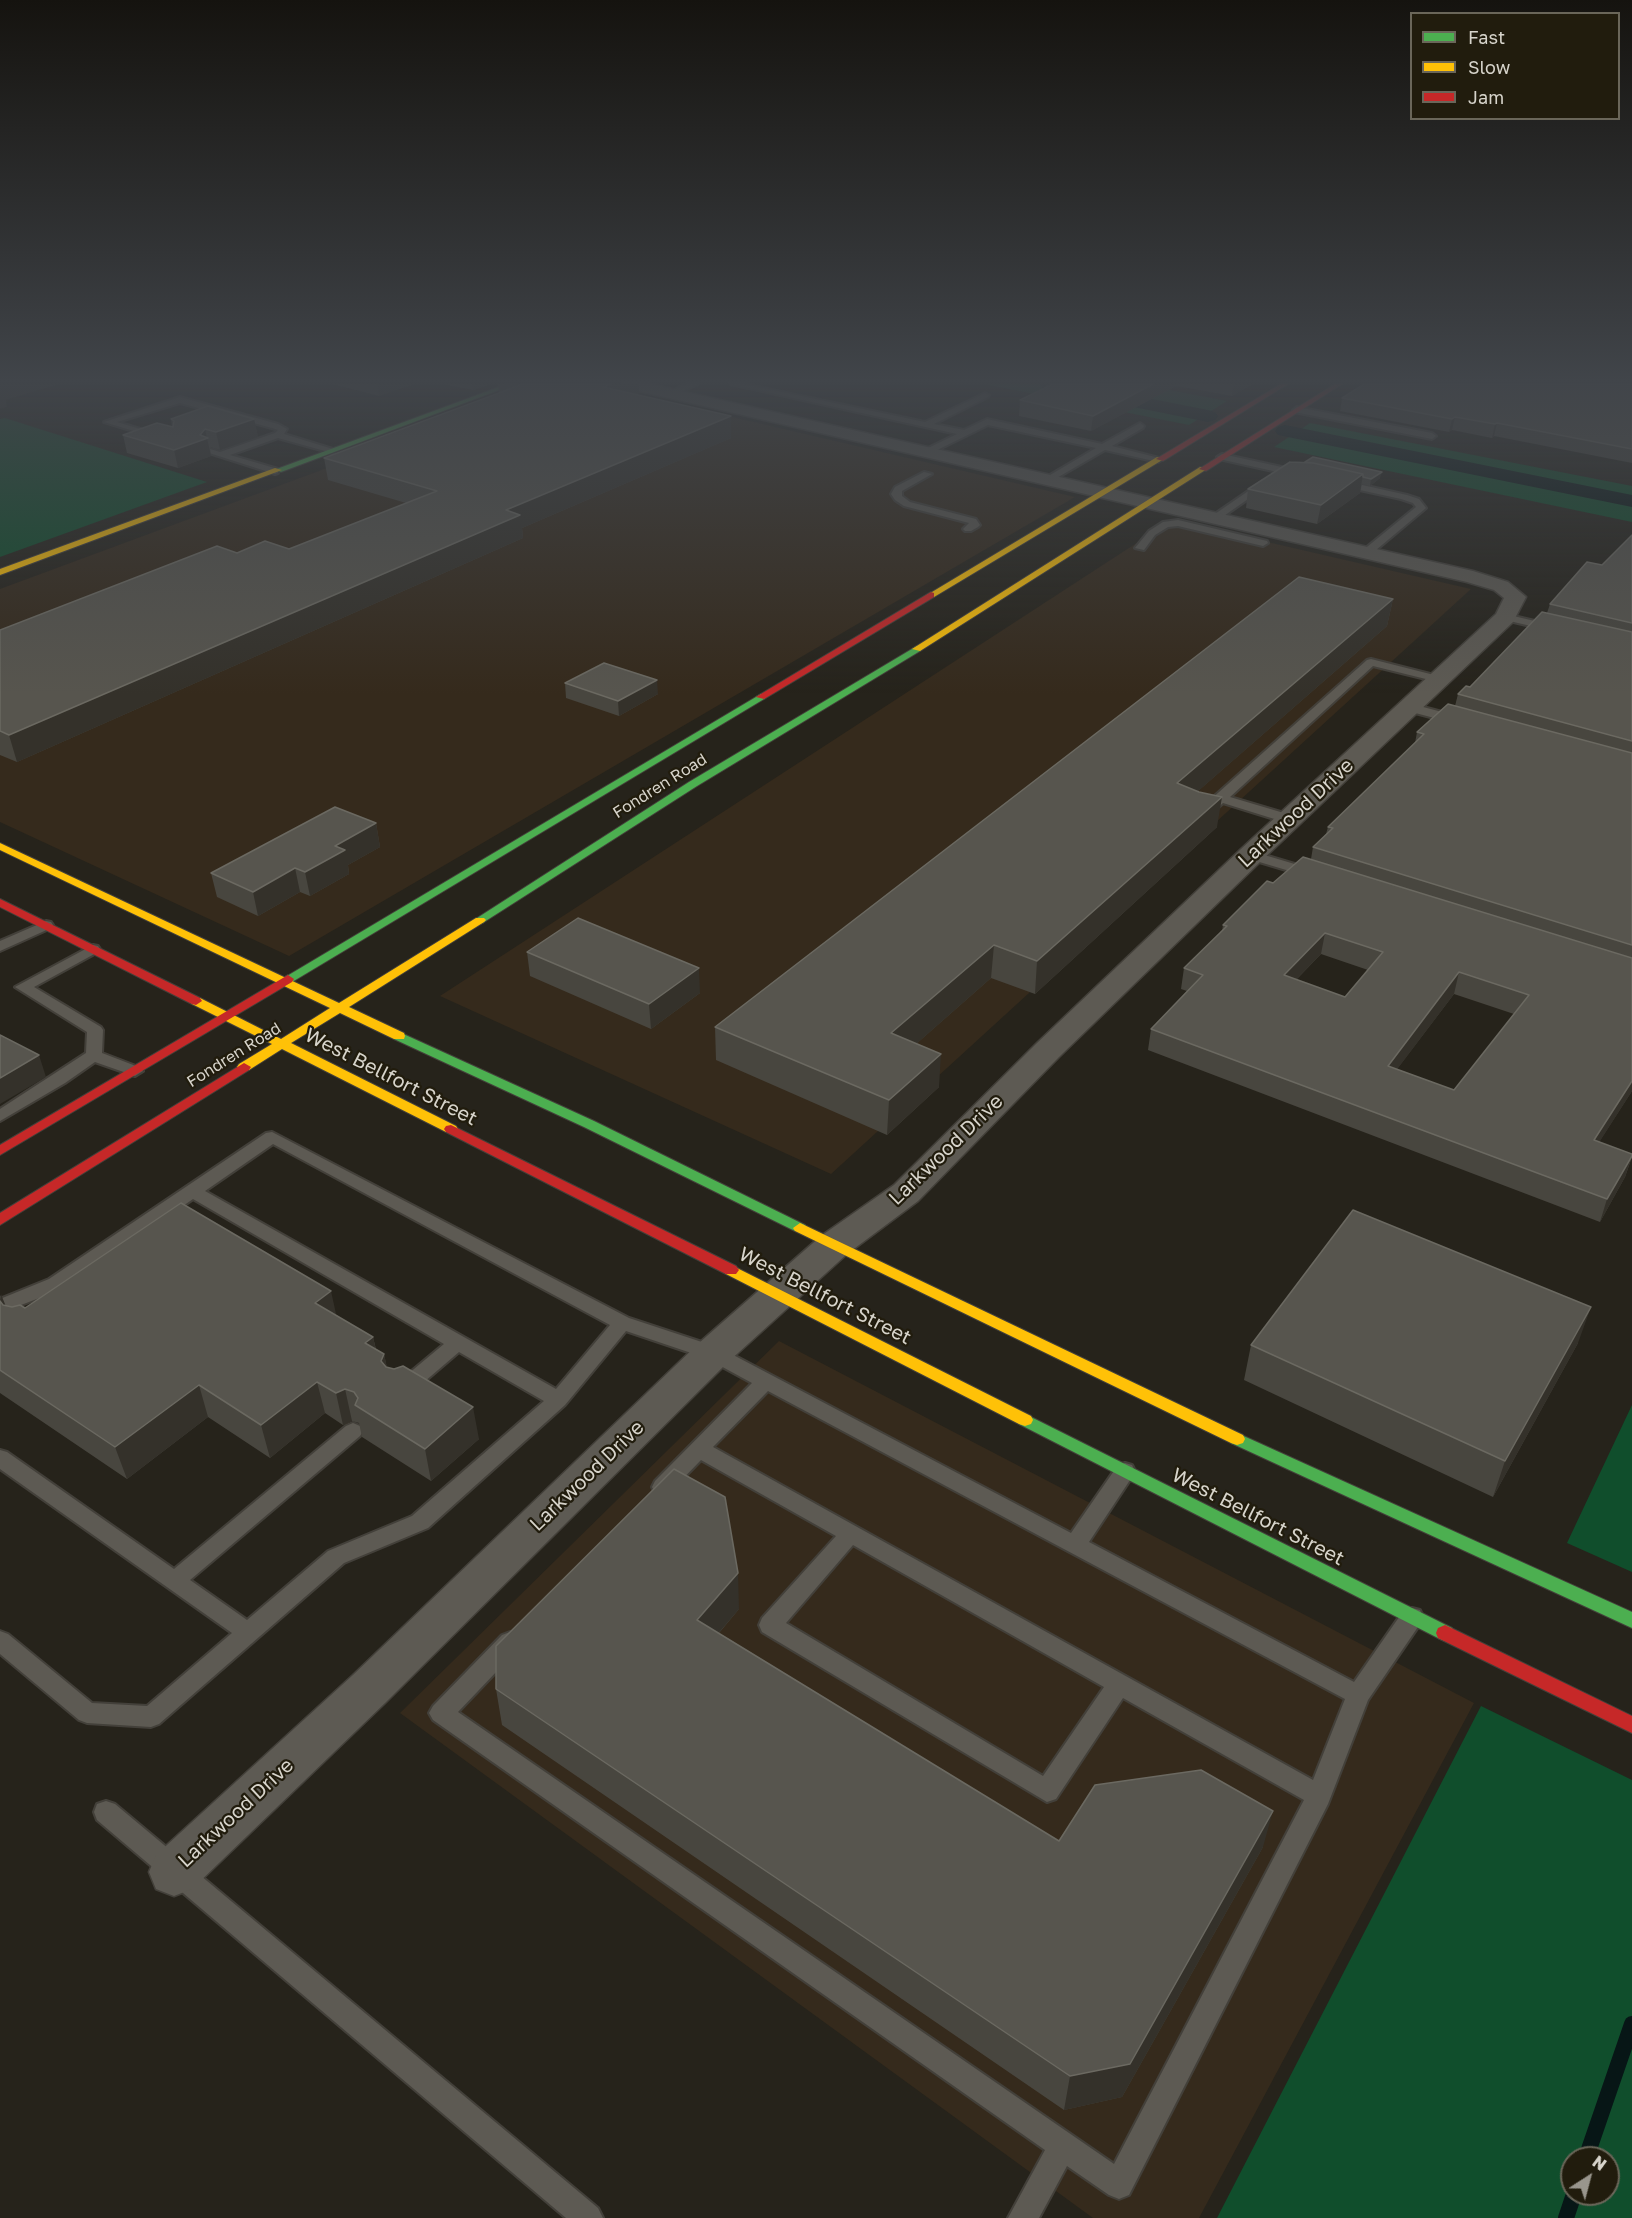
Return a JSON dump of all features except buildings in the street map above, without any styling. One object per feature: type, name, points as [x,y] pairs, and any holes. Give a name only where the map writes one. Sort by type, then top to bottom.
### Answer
[{"type":"main road","points":[[0,572],[230,488]]},
{"type":"main road","name":"Fondren Road","points":[[0,1150],[228,1016],[1110,488]]},
{"type":"main road","name":"Fondren Road","points":[[0,1220],[693,784],[1174,488]]},
{"type":"main road","points":[[908,608],[958,622]]},
{"type":"main road","points":[[643,766],[693,784]]},
{"type":"main road","name":"West Bellfort Street","points":[[0,846],[339,1008],[589,1124],[1178,1411],[1632,1620]]},
{"type":"main road","name":"West Bellfort Street","points":[[0,902],[779,1294],[1412,1617],[1632,1725]]},
{"type":"street","points":[[1082,488],[1473,577],[1501,586],[1515,597],[1505,617]]},
{"type":"street","name":"Larkwood Drive","points":[[174,1872],[369,1689],[713,1353],[834,1245],[906,1192],[1048,1050],[1251,855],[1505,617]]},
{"type":"lane","points":[[901,488],[896,494],[907,504],[973,521],[975,525],[968,529]]},
{"type":"lane","points":[[1215,518],[1260,488]]},
{"type":"lane","points":[[1363,488],[1416,501],[1421,508],[1366,553]]},
{"type":"lane","points":[[1140,548],[1152,533],[1167,524],[1178,523],[1263,543]]},
{"type":"lane","points":[[1505,617],[1567,632]]},
{"type":"lane","points":[[1200,817],[1371,662],[1438,679]]},
{"type":"lane","points":[[1408,707],[1473,724]]},
{"type":"lane","points":[[1221,798],[1289,819]]},
{"type":"lane","points":[[1251,855],[1327,879]]},
{"type":"lane","points":[[0,947],[46,925]]},
{"type":"lane","points":[[93,949],[23,987],[95,1030],[94,1055]]},
{"type":"lane","points":[[94,1055],[109,1063],[135,1071]]},
{"type":"lane","points":[[0,1116],[59,1080],[94,1055]]},
{"type":"lane","points":[[0,1306],[56,1284],[272,1137],[622,1323],[713,1353],[1358,1695]]},
{"type":"lane","points":[[192,1191],[558,1400]]},
{"type":"lane","points":[[74,1294],[83,1287],[111,1246]]},
{"type":"lane","points":[[0,1641],[87,1713],[151,1717],[336,1557],[420,1522],[558,1400],[622,1323]]},
{"type":"lane","points":[[400,1392],[458,1343]]},
{"type":"lane","points":[[649,1500],[766,1381]]},
{"type":"lane","points":[[174,1581],[352,1431]]},
{"type":"lane","points":[[699,1449],[1319,1796]]},
{"type":"lane","points":[[0,1458],[247,1632]]},
{"type":"lane","points":[[1075,1545],[1125,1471]]},
{"type":"lane","points":[[850,1533],[770,1625],[1047,1791],[1119,1684]]},
{"type":"lane","points":[[524,1628],[441,1713],[1119,2185],[1319,1796],[1358,1695],[1412,1617]]},
{"type":"lane","points":[[106,1812],[174,1872],[588,2218]]},
{"type":"lane","points":[[1023,2218],[1063,2146]]},
{"type":"shaded area","points":[[274,488],[1034,488],[1075,497],[289,956],[0,822],[0,589]]},
{"type":"shaded area","points":[[1172,520],[1471,589],[831,1174],[440,996]]},
{"type":"shaded area","points":[[779,1341],[1474,1703],[1199,2218],[1093,2218],[400,1713]]},
{"type":"green space","points":[[0,488],[192,488],[0,557]]},
{"type":"green space","points":[[1467,488],[1632,488],[1632,522]]},
{"type":"green space","points":[[1632,1405],[1632,1572],[1567,1543]]},
{"type":"green space","points":[[1481,1706],[1632,1780],[1632,2218],[1217,2218]]},
{"type":"waterway","points":[[1565,488],[1632,501]]},
{"type":"waterway","points":[[1590,2146],[1632,2024]]},
{"type":"waterway","points":[[1566,2218],[1570,2206]]},
{"type":"traffic: fast","points":[[480,920],[693,784],[917,649]]},
{"type":"traffic: fast","points":[[288,979],[761,697]]},
{"type":"traffic: fast","points":[[399,1036],[589,1124],[800,1228]]},
{"type":"traffic: fast","points":[[1025,1420],[1445,1633]]},
{"type":"traffic: fast","points":[[1237,1439],[1632,1620]]},
{"type":"traffic: slow","points":[[0,572],[230,488]]},
{"type":"traffic: slow","points":[[931,595],[1112,488]]},
{"type":"traffic: slow","points":[[917,649],[1174,488]]},
{"type":"traffic: slow","points":[[0,846],[399,1036]]},
{"type":"traffic: slow","points":[[244,1067],[480,920]]},
{"type":"traffic: slow","points":[[196,1001],[451,1129]]},
{"type":"traffic: slow","points":[[800,1228],[1237,1439]]},
{"type":"traffic: slow","points":[[731,1270],[1025,1420]]},
{"type":"traffic: jam","points":[[761,697],[931,595]]},
{"type":"traffic: jam","points":[[0,902],[196,1001]]},
{"type":"traffic: jam","points":[[0,1151],[288,979]]},
{"type":"traffic: jam","points":[[0,1220],[244,1067]]},
{"type":"traffic: jam","points":[[451,1129],[731,1270]]},
{"type":"traffic: jam","points":[[1445,1633],[1632,1725]]}]
